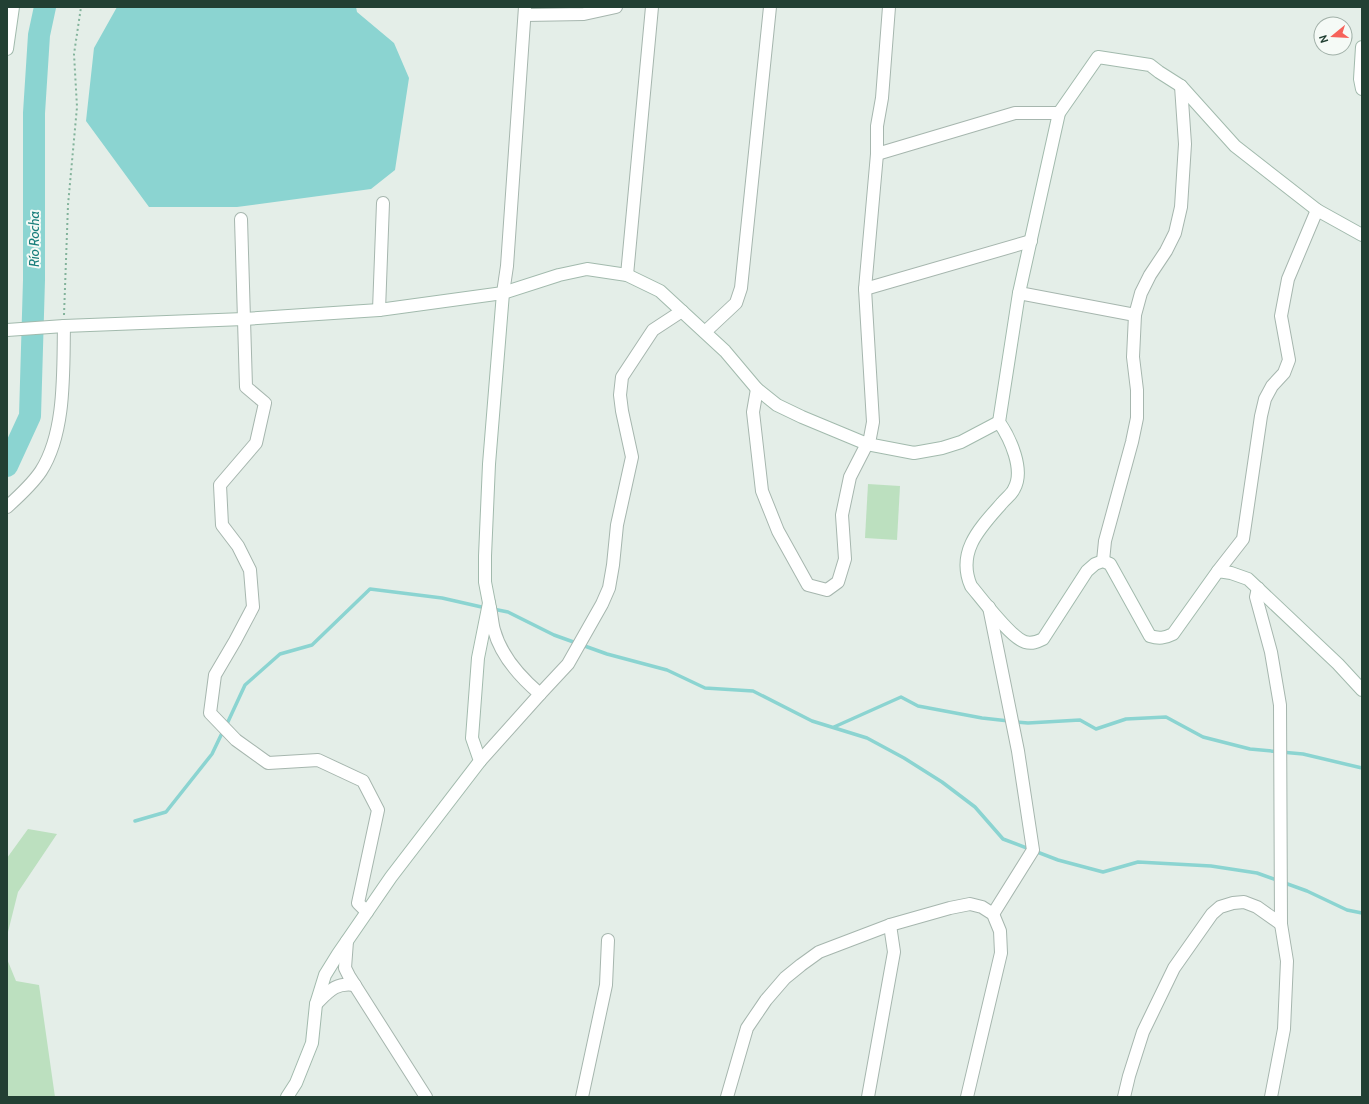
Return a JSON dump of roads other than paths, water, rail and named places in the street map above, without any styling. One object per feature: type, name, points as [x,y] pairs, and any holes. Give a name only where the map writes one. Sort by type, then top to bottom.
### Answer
[{"type":"street","points":[[7,49],[12,7]]},
{"type":"street","points":[[540,694],[523,679],[503,653],[494,631],[486,582],[485,549],[489,464],[503,293],[507,266],[525,11],[584,14],[616,7]]},
{"type":"street","points":[[626,275],[652,7]]},
{"type":"street","points":[[705,332],[736,303],[741,288],[770,7]]},
{"type":"street","points":[[758,389],[753,412],[762,490],[778,531],[808,585],[827,590],[838,582],[845,559],[842,516],[845,500],[850,477],[870,438],[873,422],[865,289],[877,154],[877,126],[882,98],[889,7]]},
{"type":"street","points":[[1362,47],[1360,79],[1362,89]]},
{"type":"street","points":[[1317,210],[1288,279],[1281,316],[1289,360],[1284,374],[1272,386],[1265,399],[1261,416],[1243,539],[1173,634],[1165,638],[1150,636],[1110,564],[1103,561],[1095,564],[1087,571],[1043,639],[1035,643],[1024,642],[1013,634],[971,586],[967,578],[966,561],[971,543],[980,528],[1015,488],[1018,476],[1015,456],[1006,432],[999,422],[1019,293],[1059,113],[1098,57],[1150,65],[1181,86],[1235,146],[1317,210],[1362,235]]},
{"type":"street","points":[[1103,561],[1105,541],[1132,442],[1137,418],[1137,390],[1133,357],[1135,315],[1141,293],[1175,233],[1181,207],[1186,144],[1181,86]]},
{"type":"street","points":[[877,154],[1015,113],[1059,113]]},
{"type":"street","points":[[379,310],[383,203]]},
{"type":"street","points":[[241,219],[246,387],[265,403],[256,443],[220,485],[222,525],[238,546],[250,570],[253,607],[215,675],[210,713],[236,740],[268,763],[318,760],[363,781],[378,810],[358,903],[367,912]]},
{"type":"street","points":[[865,289],[1031,241]]},
{"type":"street","points":[[7,330],[244,319],[379,310],[503,293],[559,275],[587,269],[626,275],[660,291],[725,351],[758,389],[777,405],[802,418],[867,444],[914,453],[942,448],[961,442],[999,422]]},
{"type":"street","points":[[1019,293],[1135,315]]},
{"type":"street","points":[[287,1097],[296,1082],[312,1043],[316,1004],[325,975],[346,941],[391,877],[480,761],[568,664],[602,604],[609,588],[614,565],[617,525],[632,457],[620,395],[622,377],[653,330],[682,311]]},
{"type":"street","points":[[7,507],[41,471],[54,442],[62,396],[58,327]]},
{"type":"street","points":[[1218,571],[1248,579],[1338,664],[1362,690]]},
{"type":"street","points":[[1258,588],[1256,597],[1271,652],[1280,705],[1281,924],[1286,961],[1284,1028],[1271,1097]]},
{"type":"street","points":[[480,761],[472,738],[478,658],[490,606]]},
{"type":"street","points":[[989,607],[1018,751],[1033,850],[992,914]]},
{"type":"street","points":[[1124,1097],[1129,1076],[1146,1025],[1174,968],[1212,914],[1220,907],[1233,902],[1244,902],[1257,906],[1281,924]]},
{"type":"street","points":[[727,1097],[747,1028],[766,1000],[785,978],[801,965],[819,952],[890,926],[950,908],[970,904],[982,907],[992,914],[1000,931],[1001,952],[967,1097]]},
{"type":"street","points":[[868,1097],[894,952],[890,926]]},
{"type":"street","points":[[582,1097],[606,985],[608,940]]},
{"type":"street","points":[[346,941],[345,968],[349,976],[426,1097]]},
{"type":"street","points":[[316,1004],[335,987],[345,984],[355,985]]},
{"type":"water","points":[[117,7],[356,7],[357,12],[394,43],[409,78],[395,170],[371,189],[237,207],[149,207],[86,121],[94,48]]},
{"type":"waterway","name":"Río Rocha","points":[[7,466],[30,416],[34,280],[34,113],[39,35],[45,7]]},
{"type":"waterway","points":[[226,726],[245,685],[280,654],[312,645],[370,589],[442,598],[486,608]]},
{"type":"waterway","points":[[493,609],[508,612],[554,635],[607,654],[667,670],[705,688],[753,691],[812,721],[867,738],[904,758],[942,782],[975,807],[1003,839],[1058,860],[1103,872],[1138,862],[1211,866],[1257,873],[1307,891],[1347,910],[1362,913]]},
{"type":"waterway","points":[[834,727],[901,697],[918,706],[982,718],[1009,721]]},
{"type":"waterway","points":[[1015,722],[1028,723],[1080,720],[1096,729],[1126,719],[1166,717],[1203,737],[1250,749],[1303,754],[1362,768]]},
{"type":"waterway","points":[[135,821],[166,812],[212,754],[223,731]]}]
